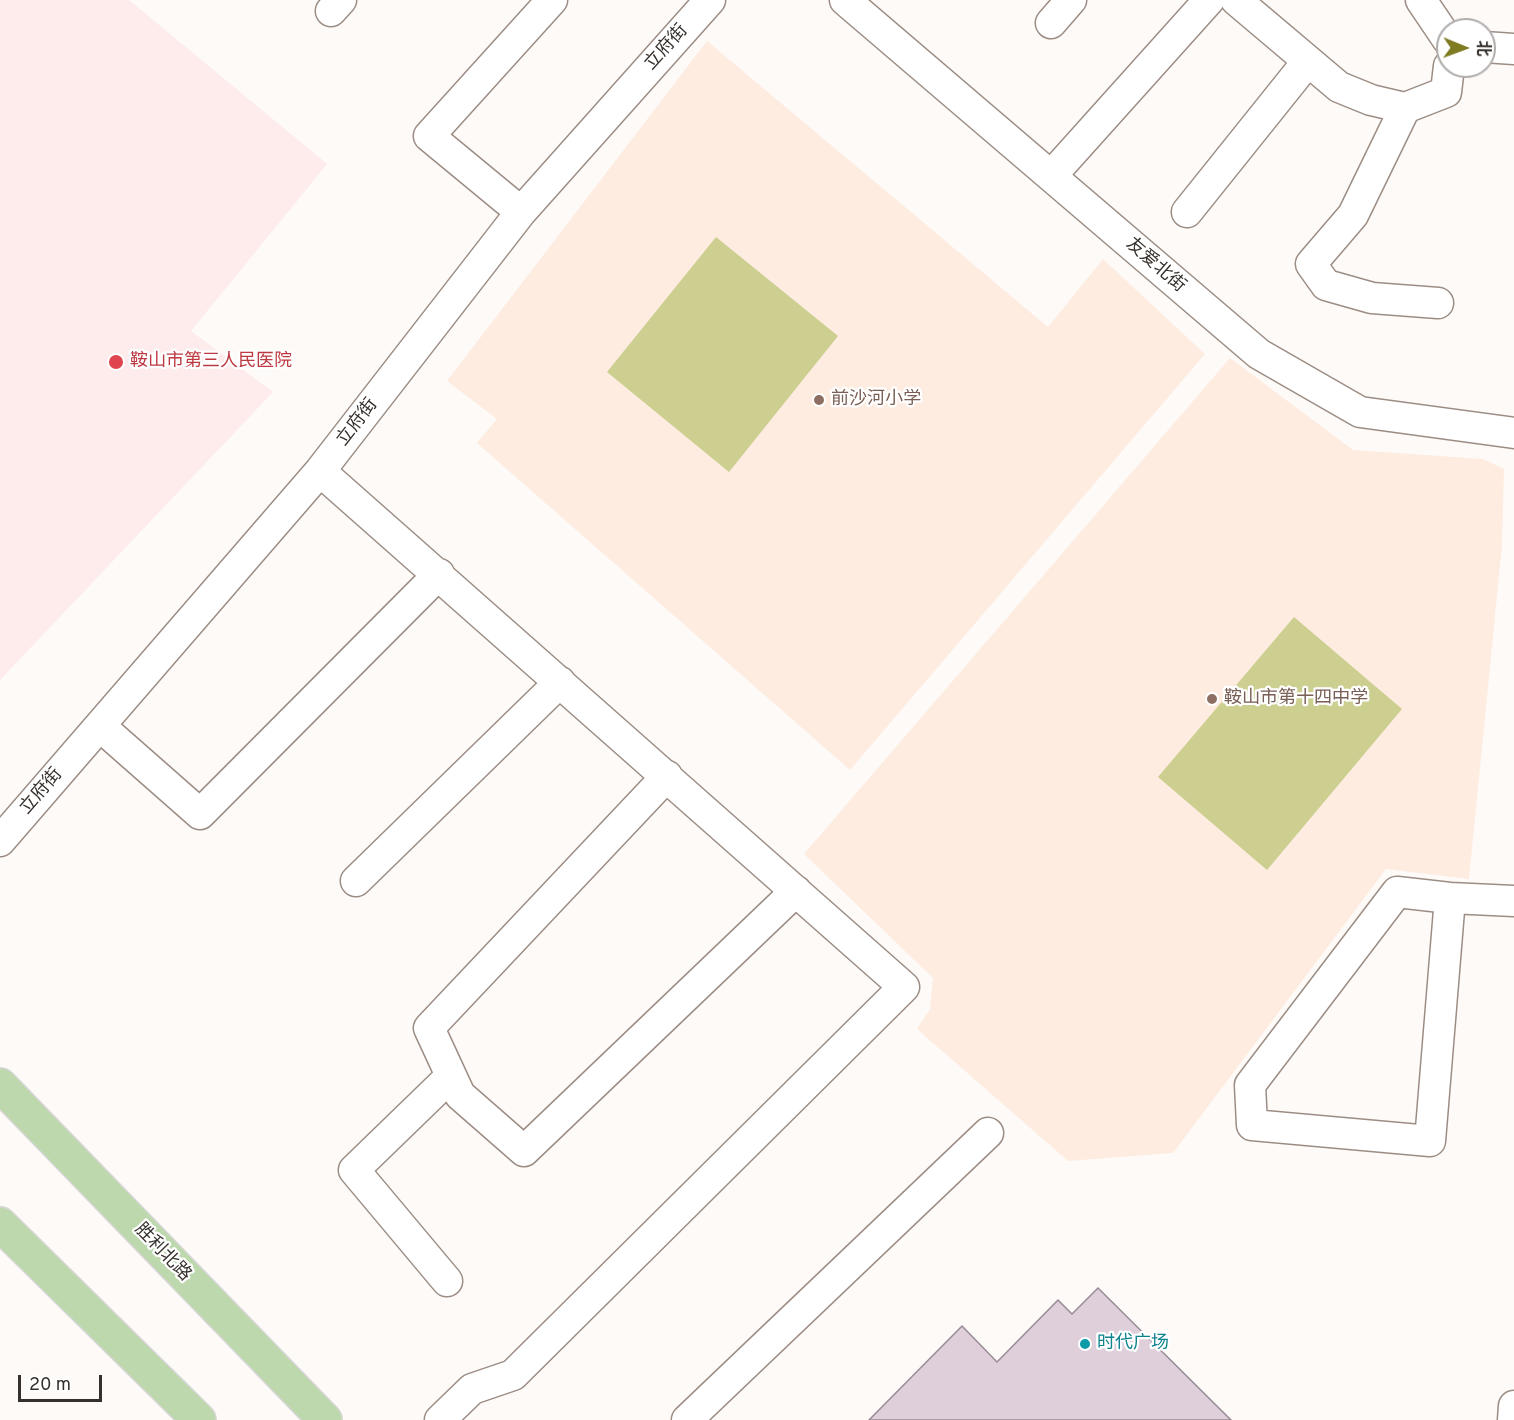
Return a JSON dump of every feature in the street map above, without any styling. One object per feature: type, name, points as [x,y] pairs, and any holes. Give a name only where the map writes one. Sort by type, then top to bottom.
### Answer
[{"type":"main road","name":"胜利北路","points":[[0,1085],[325,1420]]},
{"type":"main road","points":[[0,1224],[199,1420]]},
{"type":"street","points":[[521,212],[429,136],[552,0]]},
{"type":"street","name":"立府街","points":[[0,841],[320,471],[521,212],[710,0]]},
{"type":"street","name":"友爱北街","points":[[845,0],[1259,354],[1360,412],[1514,433]]},
{"type":"street","points":[[1051,23],[1071,0]]},
{"type":"street","points":[[1051,176],[1209,0]]},
{"type":"street","points":[[1236,0],[1339,87],[1371,100],[1405,108],[1446,93],[1448,78]]},
{"type":"street","points":[[1421,0],[1436,22]]},
{"type":"street","points":[[1496,48],[1514,49]]},
{"type":"street","points":[[1187,212],[1308,61]]},
{"type":"street","points":[[1405,108],[1353,215],[1311,264],[1326,285],[1372,298],[1438,303]]},
{"type":"street","points":[[320,471],[904,987],[513,1376],[472,1389],[440,1420]]},
{"type":"street","points":[[100,726],[200,814],[439,574]]},
{"type":"street","points":[[356,881],[560,682]]},
{"type":"street","points":[[667,776],[429,1028],[460,1095],[524,1151],[796,891]]},
{"type":"street","points":[[1450,898],[1430,1141],[1252,1125],[1250,1084],[1397,892],[1450,898],[1514,901]]},
{"type":"street","points":[[447,1281],[354,1170],[451,1076]]},
{"type":"street","points":[[687,1420],[988,1133]]},
{"type":"street","points":[[1513,1420],[1514,1406]]},
{"type":"shaded area","name":"鞍山市第三人民医院","points":[[0,0],[129,0],[327,164],[191,331],[273,392],[0,680]]},
{"type":"shaded area","name":"前沙河小学","points":[[707,41],[1048,327],[1103,259],[1205,354],[850,770],[477,443],[497,419],[447,381]]},
{"type":"shaded area","name":"鞍山市第十四中学","points":[[1230,358],[1353,450],[1483,459],[1504,469],[1502,545],[1469,879],[1386,869],[1173,1153],[1068,1161],[917,1029],[930,1009],[933,978],[804,854]]},
{"type":"green space","points":[[716,237],[838,336],[729,472],[607,372]]},
{"type":"green space","points":[[1294,617],[1402,709],[1267,870],[1158,777]]},
{"type":"building","name":"时代广场","points":[[1098,1288],[1231,1420],[869,1420],[962,1326],[997,1362],[1058,1300],[1072,1314]]},
{"type":"place","name":"鞍山市第三人民医院","points":[[116,362]]},
{"type":"place","name":"前沙河小学","points":[[819,400]]},
{"type":"place","name":"鞍山市第十四中学","points":[[1212,699]]},
{"type":"place","name":"时代广场","points":[[1085,1344]]}]
